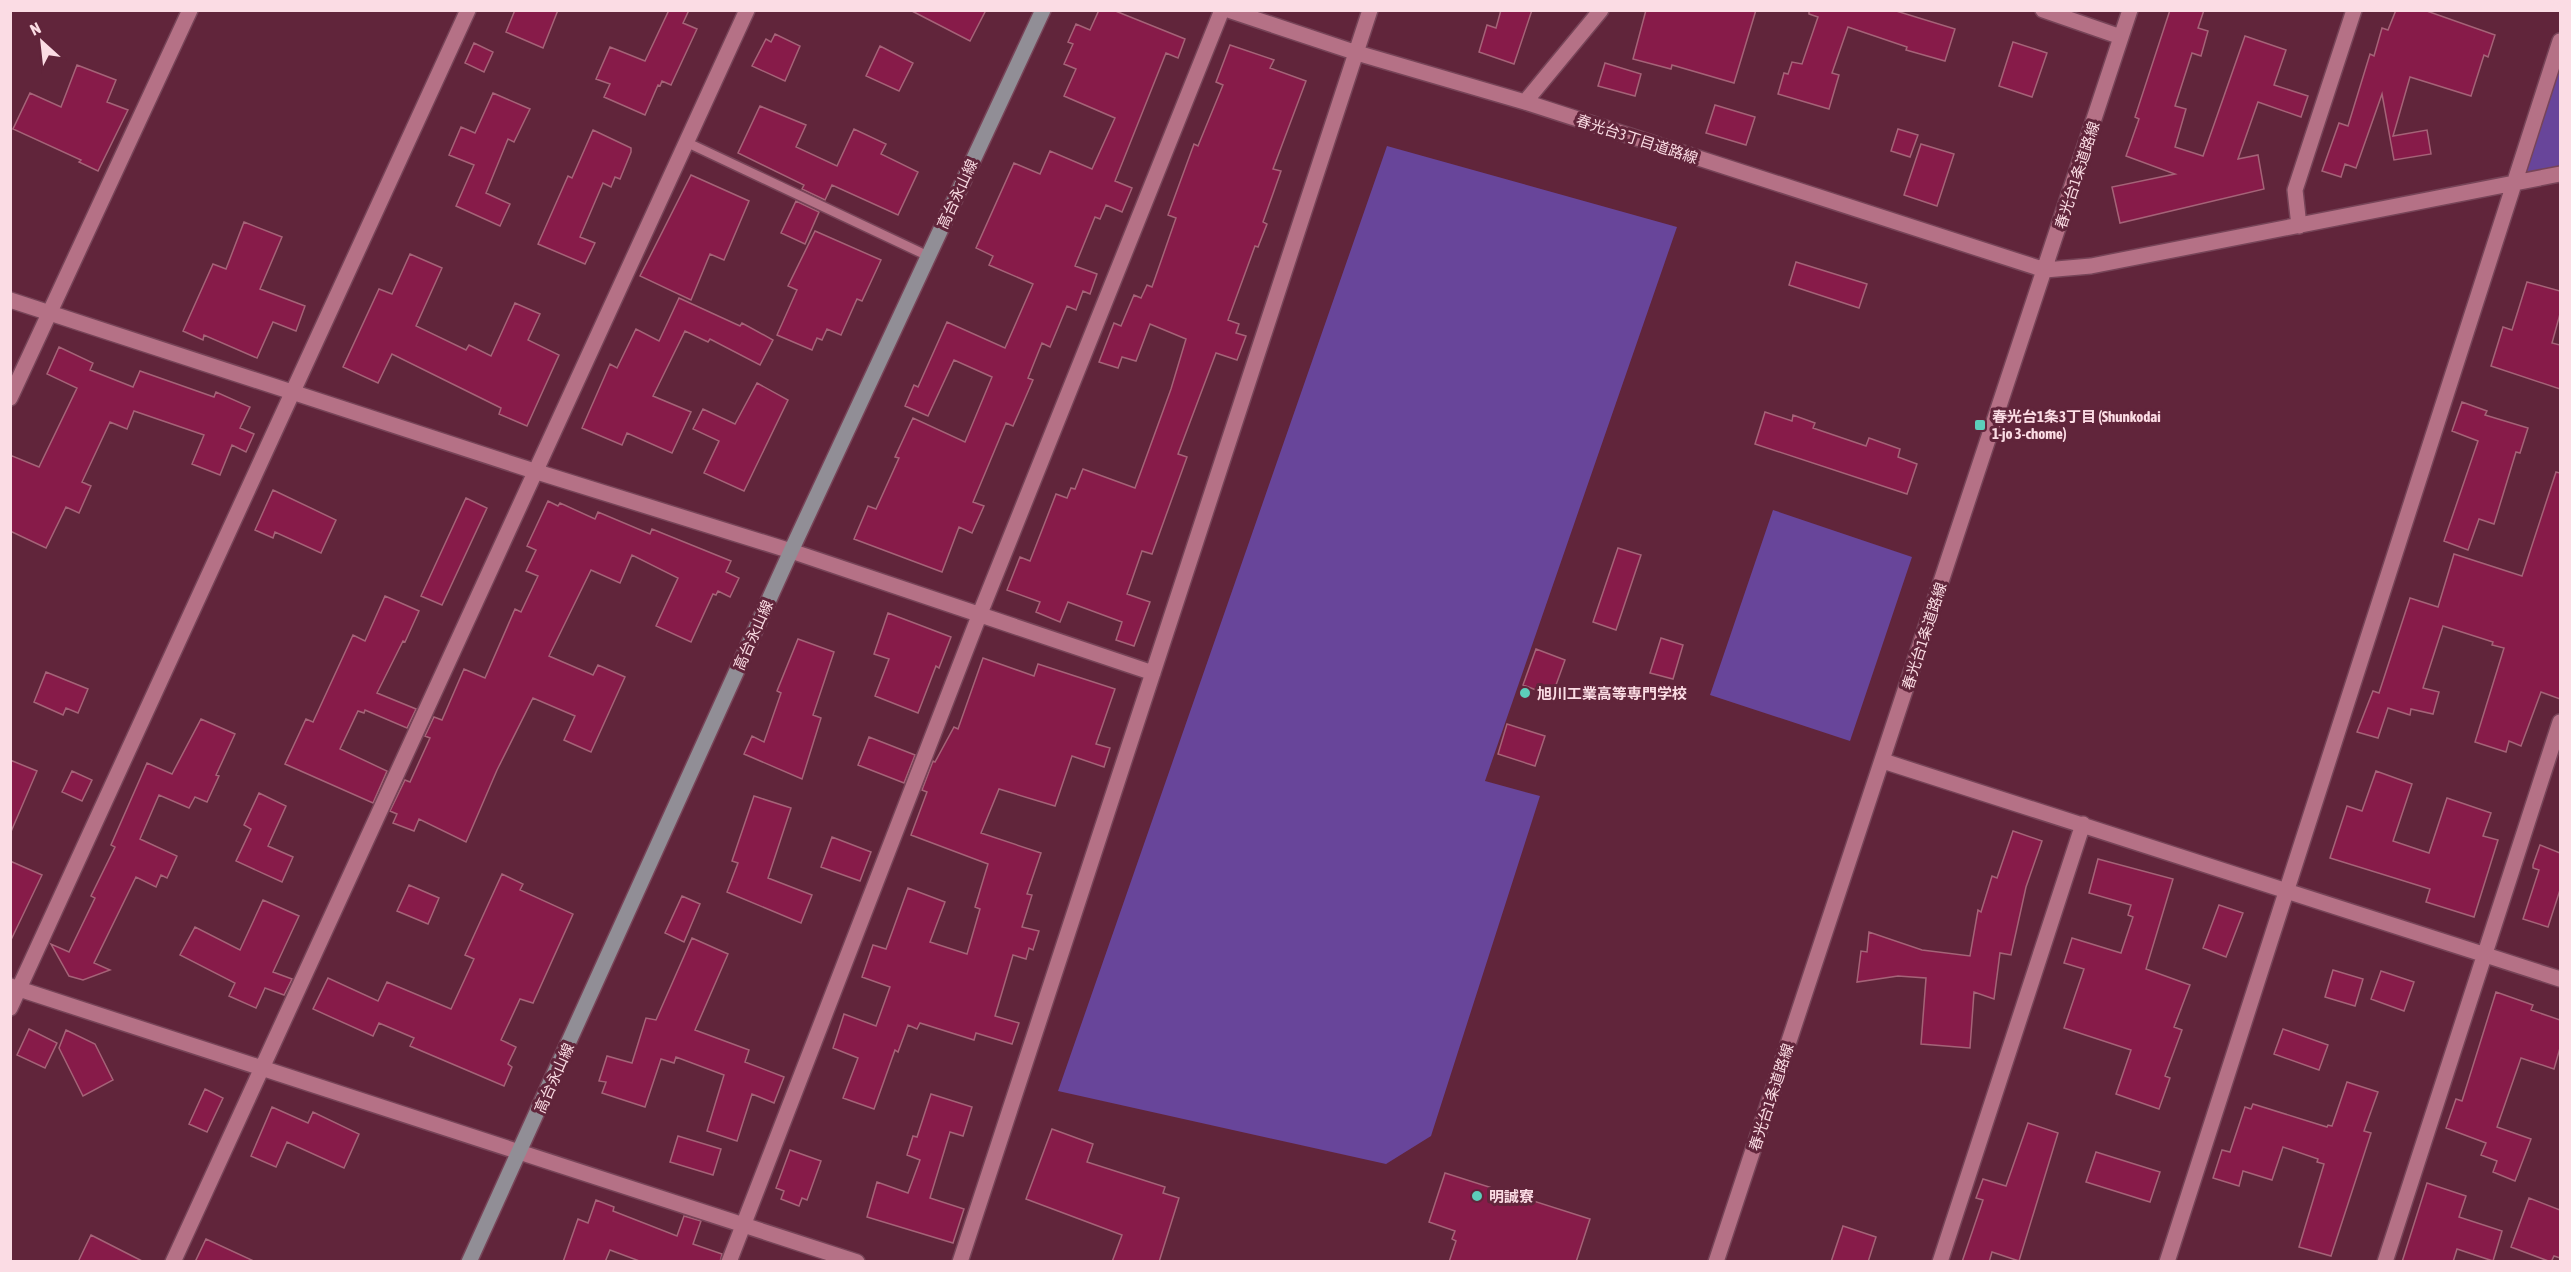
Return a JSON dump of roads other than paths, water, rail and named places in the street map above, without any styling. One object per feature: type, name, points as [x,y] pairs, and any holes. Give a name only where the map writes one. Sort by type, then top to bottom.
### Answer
[{"type":"street","points":[[10,398],[190,10]]},
{"type":"street","points":[[10,1008],[15,987],[295,391],[468,10]]},
{"type":"street","points":[[173,1262],[747,10]]},
{"type":"street","name":"高台永山線","points":[[469,1262],[791,551],[1043,10]]},
{"type":"street","points":[[729,1262],[979,616],[1222,10]]},
{"type":"street","name":"春光台3丁目道路線","points":[[1228,10],[1357,53],[1525,102],[2045,270]]},
{"type":"street","points":[[960,1262],[1370,10]]},
{"type":"street","points":[[1525,102],[1601,10]]},
{"type":"street","points":[[2043,10],[2121,37]]},
{"type":"street","name":"春光台1条道路線","points":[[1716,1262],[2130,10]]},
{"type":"street","points":[[2299,226],[2295,190],[2354,10]]},
{"type":"street","points":[[2167,1262],[2560,41]]},
{"type":"street","points":[[2045,270],[2091,266],[2560,174]]},
{"type":"street","points":[[10,300],[295,391],[534,471],[791,551],[1153,673]]},
{"type":"street","points":[[2385,1262],[2560,722]]},
{"type":"street","points":[[1883,761],[2560,979]]},
{"type":"street","points":[[1940,1262],[2083,824]]},
{"type":"street","points":[[15,987],[857,1262]]},
{"type":"lane","points":[[686,142],[928,256]]},
{"type":"place","name":"春光台1条3丁目 (Shunkodai 1-jo 3-chome)","points":[[1980,425]]},
{"type":"place","name":"旭川工業高等専門学校","points":[[1525,693]]},
{"type":"place","name":"明誠寮","points":[[1477,1196]]}]
